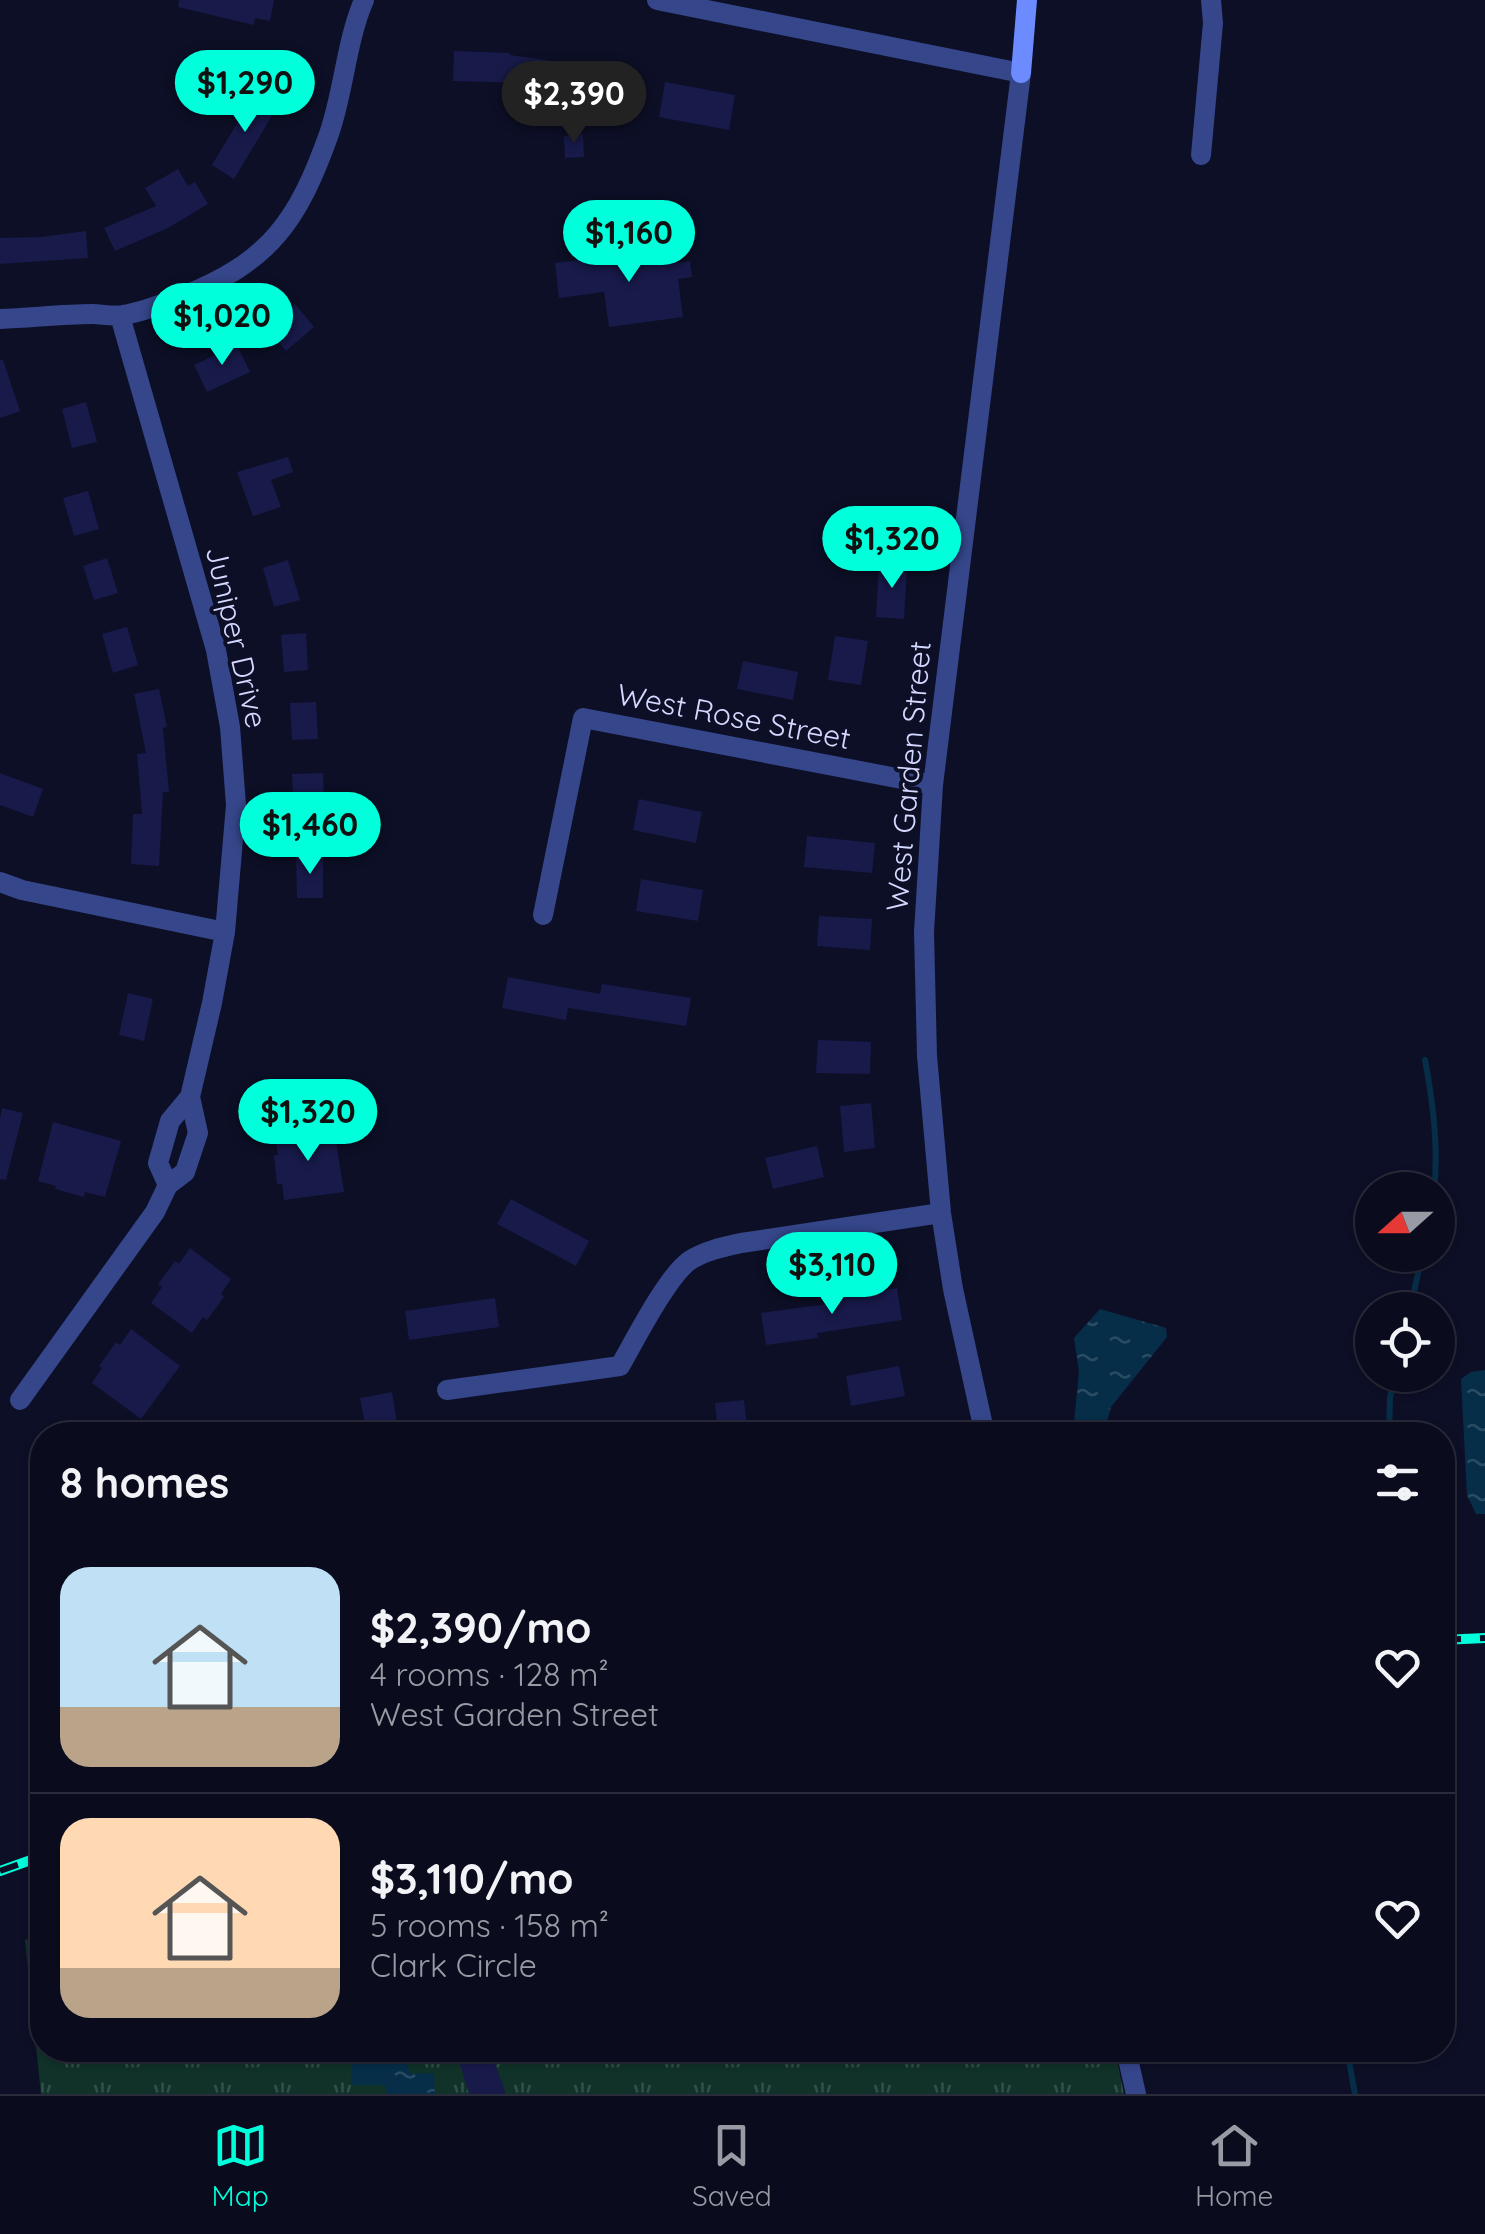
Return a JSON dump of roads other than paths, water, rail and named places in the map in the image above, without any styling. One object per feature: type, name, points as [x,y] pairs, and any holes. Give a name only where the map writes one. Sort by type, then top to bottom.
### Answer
[{"type":"street","points":[[0,319],[120,316],[152,308],[201,289],[260,254],[301,204],[330,131],[364,0]]},
{"type":"street","points":[[657,0],[1020,72],[1027,0]]},
{"type":"street","points":[[1200,155],[1214,23],[1211,0]]},
{"type":"street","name":"West Garden Street","points":[[982,1422],[941,1213],[927,1056],[924,932],[933,785],[1020,72]]},
{"type":"street","name":"Juniper Drive","points":[[20,1400],[155,1212],[168,1185],[185,1172],[198,1133],[190,1097],[225,932],[236,805],[230,727],[216,650],[120,316]]},
{"type":"street","name":"West Rose Street","points":[[543,915],[583,718],[933,785]]},
{"type":"street","points":[[0,882],[22,890],[225,932]]},
{"type":"street","name":"Juniper Drive","points":[[168,1185],[158,1163],[170,1121],[190,1097]]},
{"type":"street","points":[[446,1390],[620,1366],[686,1263],[709,1251],[941,1213]]},
{"type":"street","points":[[1129,2062],[1136,2094]]},
{"type":"water","points":[[1100,1309],[1166,1328],[1167,1337],[1111,1407],[1107,1422],[1074,1422],[1079,1372],[1074,1338]]},
{"type":"water","points":[[1485,1370],[1485,1514],[1476,1514],[1467,1495],[1461,1379],[1471,1372]]},
{"type":"water","points":[[351,2062],[406,2062],[411,2074],[434,2073],[435,2094],[388,2094],[384,2085],[351,2085]]},
{"type":"waterway","points":[[1425,1060],[1434,1125],[1435,1172]]},
{"type":"waterway","points":[[1414,1292],[1418,1272]]},
{"type":"waterway","points":[[1389,1422],[1391,1392]]},
{"type":"waterway","points":[[1349,2062],[1355,2094]]},
{"type":"railway","points":[[1455,1639],[1485,1638]]},
{"type":"railway","points":[[0,1871],[30,1860]]}]
